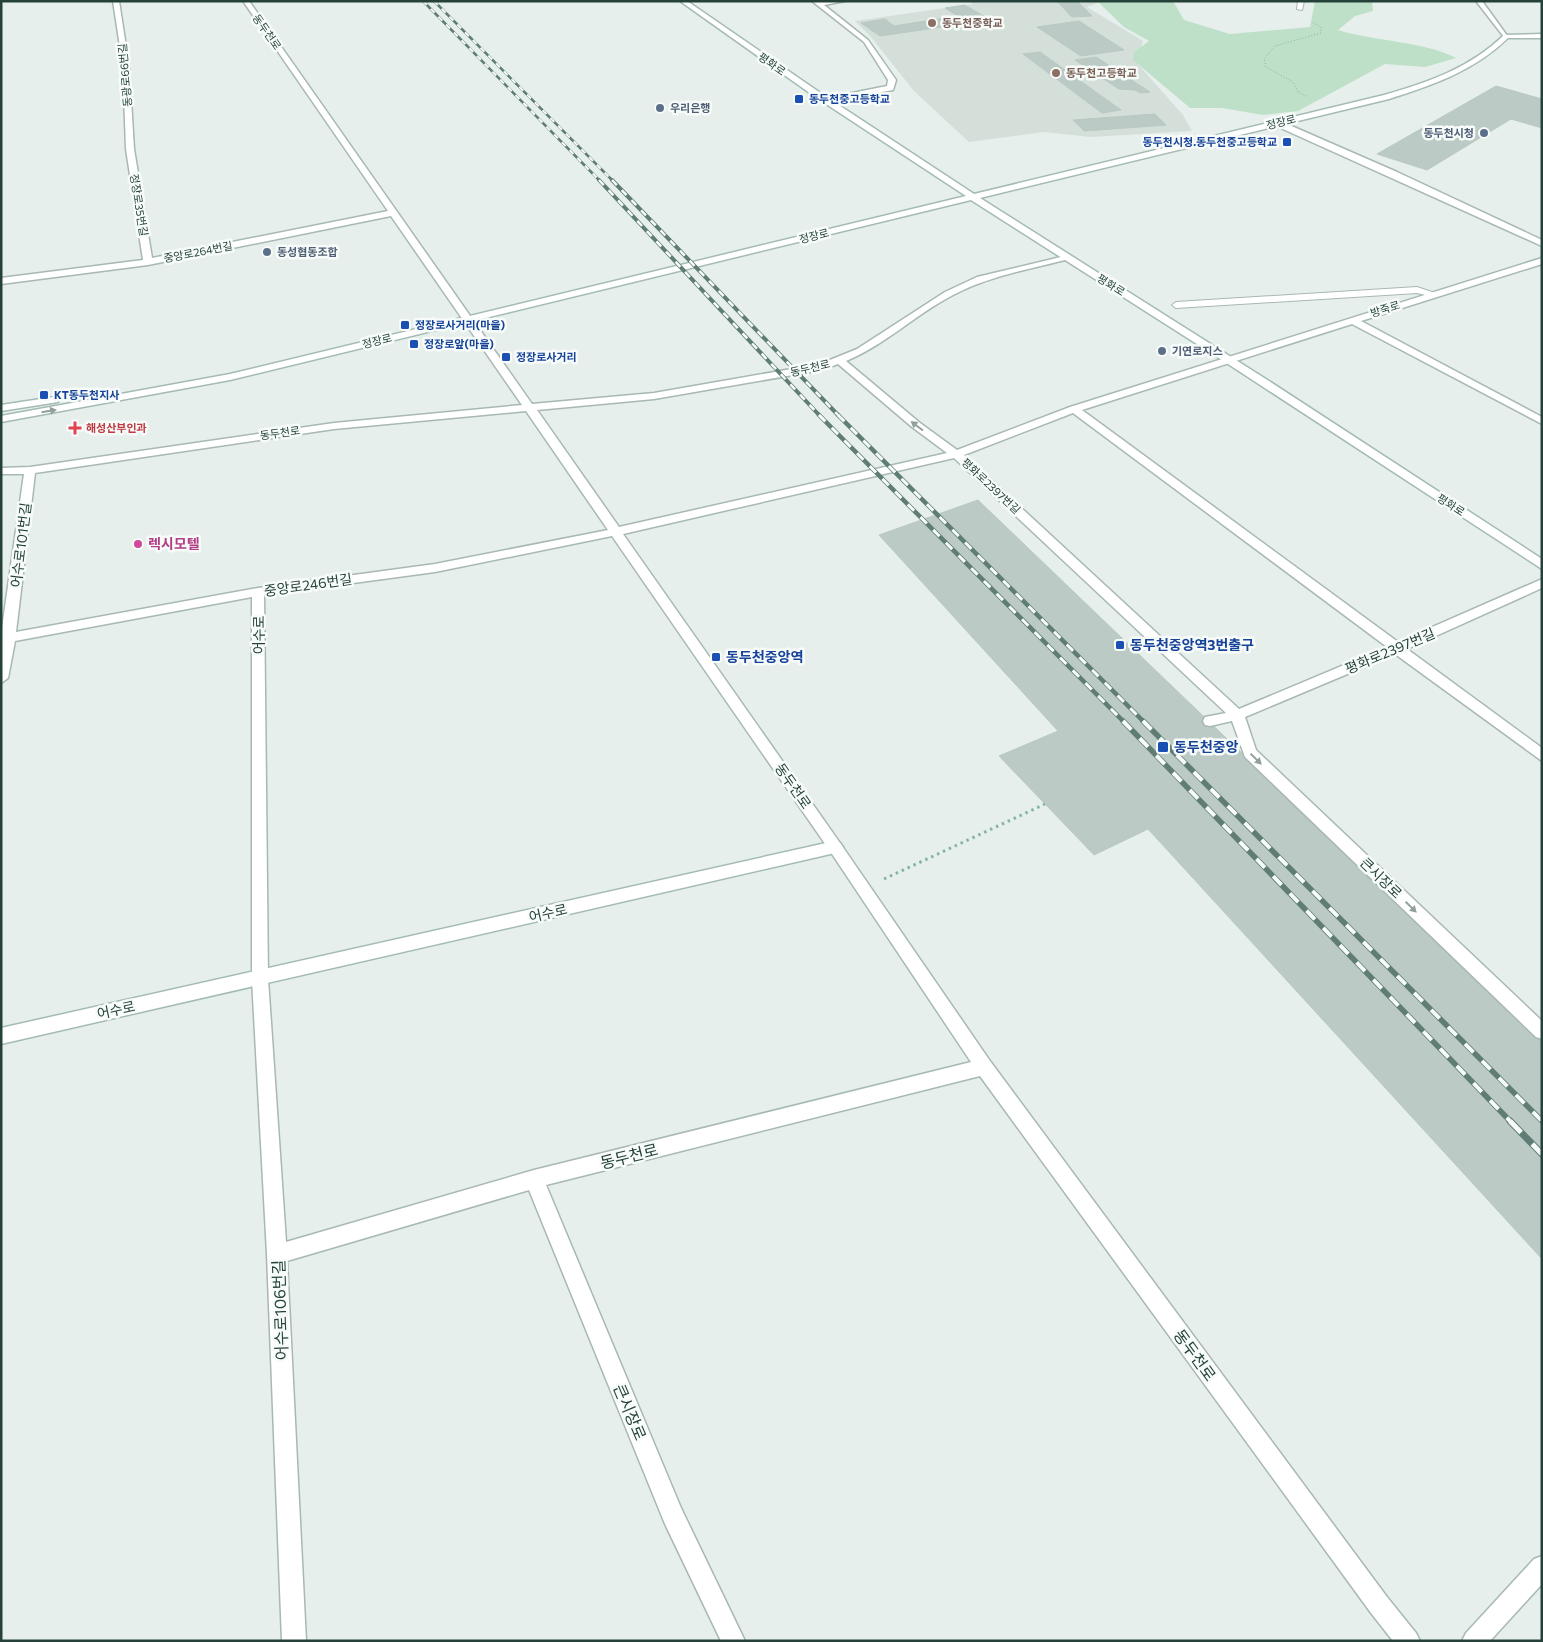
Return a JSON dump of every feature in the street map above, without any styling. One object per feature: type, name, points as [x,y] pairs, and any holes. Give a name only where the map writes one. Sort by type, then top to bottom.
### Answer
[{"type":"street","name":"동광로66번길","points":[[116,1],[126,66],[130,149]]},
{"type":"street","name":"동두천로","points":[[246,1],[530,406],[614,532],[836,847],[984,1067],[1379,1605],[1408,1641]]},
{"type":"street","name":"평화로","points":[[682,1],[825,101],[971,198],[1230,360],[1542,565]]},
{"type":"street","points":[[817,3],[842,1]]},
{"type":"street","points":[[1479,1],[1506,36],[1542,36]]},
{"type":"street","points":[[817,3],[866,41],[892,80],[890,88],[825,101]]},
{"type":"street","name":"정장로","points":[[108,399],[230,377],[1386,97],[1442,80],[1479,62],[1506,36]]},
{"type":"street","points":[[1277,123],[1394,174],[1542,243]]},
{"type":"street","name":"정장로35번길","points":[[130,149],[148,262]]},
{"type":"street","name":"중앙로264번길","points":[[1,281],[148,262],[393,213]]},
{"type":"street","name":"동두천로","points":[[1,471],[30,470],[334,426],[530,406],[654,396],[822,367],[861,351],[948,294],[980,279],[1066,256]]},
{"type":"street","name":"방죽로","points":[[1230,360],[1351,320],[1542,261]]},
{"type":"street","points":[[1351,320],[1436,363],[1542,421]]},
{"type":"street","points":[[839,360],[916,425],[956,454]]},
{"type":"street","name":"평화로2397번길","points":[[1230,360],[1074,409],[956,454],[1237,715]]},
{"type":"street","points":[[1,408],[56,400],[108,399]]},
{"type":"street","points":[[1,419],[108,399]]},
{"type":"street","points":[[1074,409],[1395,649],[1542,756]]},
{"type":"street","points":[[614,532],[956,454]]},
{"type":"street","name":"어수로101번길","points":[[1,678],[5,638],[30,470]]},
{"type":"street","name":"중앙로246번길","points":[[5,638],[258,592],[435,568],[614,532]]},
{"type":"street","name":"평화로2397번길","points":[[1210,722],[1237,715],[1395,649],[1542,583]]},
{"type":"street","name":"어수로","points":[[258,592],[260,979]]},
{"type":"street","name":"큰시장로","points":[[1237,715],[1250,753],[1542,1032]]},
{"type":"street","name":"어수로","points":[[1,1036],[260,979],[836,847]]},
{"type":"street","name":"어수로106번길","points":[[260,979],[277,1254],[294,1641]]},
{"type":"street","name":"동두천로","points":[[277,1254],[534,1180],[984,1067]]},
{"type":"street","name":"큰시장로","points":[[534,1180],[673,1516],[734,1641]]},
{"type":"street","points":[[1474,1641],[1542,1567]]},
{"type":"lane","points":[[1300,9],[1301,1]]},
{"type":"lane","points":[[1176,305],[1417,290],[1434,294]]},
{"type":"path","points":[[1300,9],[1303,16],[1321,27],[1321,33],[1274,45],[1264,59],[1266,67],[1293,82],[1298,92],[1326,111]]},
{"type":"path","points":[[864,888],[1045,804]]},
{"type":"shaded area","points":[[966,1],[1103,1],[1087,7],[1143,41],[1136,62],[1183,115],[1192,131],[1091,137],[1043,132],[969,142],[914,91],[871,37],[855,21],[973,4]]},
{"type":"green space","points":[[1097,1],[1173,1],[1184,20],[1230,34],[1310,27],[1315,1],[1372,1],[1373,11],[1355,16],[1338,30],[1431,48],[1456,58],[1425,67],[1385,64],[1298,111],[1263,115],[1222,108],[1190,108],[1133,60],[1134,52],[1149,41],[1124,27]]},
{"type":"building","points":[[1057,1],[1077,1],[1092,16],[1072,17]]},
{"type":"building","points":[[965,5],[990,20],[880,36],[861,23],[885,19],[894,26],[958,16],[945,8]]},
{"type":"building","points":[[1079,21],[1124,50],[1081,56],[1037,27]]},
{"type":"building","points":[[1040,52],[1121,110],[1102,113],[1023,54]]},
{"type":"building","points":[[1096,57],[1150,92],[1140,93],[1135,90],[1119,89],[1075,60]]},
{"type":"building","points":[[1496,86],[1542,99],[1542,128],[1511,119],[1427,170],[1377,154]]},
{"type":"building","points":[[1155,114],[1166,125],[1084,131],[1073,120]]},
{"type":"building","points":[[978,500],[1542,1041],[1542,1259],[1148,829],[1094,855],[999,756],[1058,731],[879,535]]},
{"type":"railway","points":[[423,1],[600,181]]},
{"type":"railway","points":[[434,1],[613,181]]},
{"type":"railway","points":[[599,180],[820,416]]},
{"type":"railway","points":[[612,180],[839,416]]},
{"type":"railway","points":[[819,415],[1125,723]]},
{"type":"railway","points":[[838,415],[1145,723]]},
{"type":"railway","points":[[1123,721],[1511,1122]]},
{"type":"railway","points":[[1143,721],[1542,1121]]},
{"type":"railway","points":[[1510,1121],[1542,1154]]},
{"type":"place","name":"동두천중학교","points":[[932,23]]},
{"type":"place","name":"동두천고등학교","points":[[1056,73]]},
{"type":"place","name":"동두천중고등학교","points":[[799,99]]},
{"type":"place","name":"우리은행","points":[[660,108]]},
{"type":"place","name":"동두천시청","points":[[1484,133]]},
{"type":"place","name":"동두천시청.동두천중고등학교","points":[[1287,142]]},
{"type":"place","name":"동성협동조합","points":[[267,252]]},
{"type":"place","name":"정장로사거리(마을)","points":[[405,325]]},
{"type":"place","name":"정장로앞(마을)","points":[[414,344]]},
{"type":"place","name":"기연로지스","points":[[1162,351]]},
{"type":"place","name":"정장로사거리","points":[[506,357]]},
{"type":"place","name":"KT동두천지사","points":[[44,395]]},
{"type":"place","name":"해성산부인과","points":[[75,428]]},
{"type":"place","name":"렉시모텔","points":[[138,544]]},
{"type":"place","name":"동두천중앙역3번출구","points":[[1120,645]]},
{"type":"place","name":"동두천중앙역","points":[[716,657]]},
{"type":"place","name":"동두천중앙","points":[[1163,747]]}]
